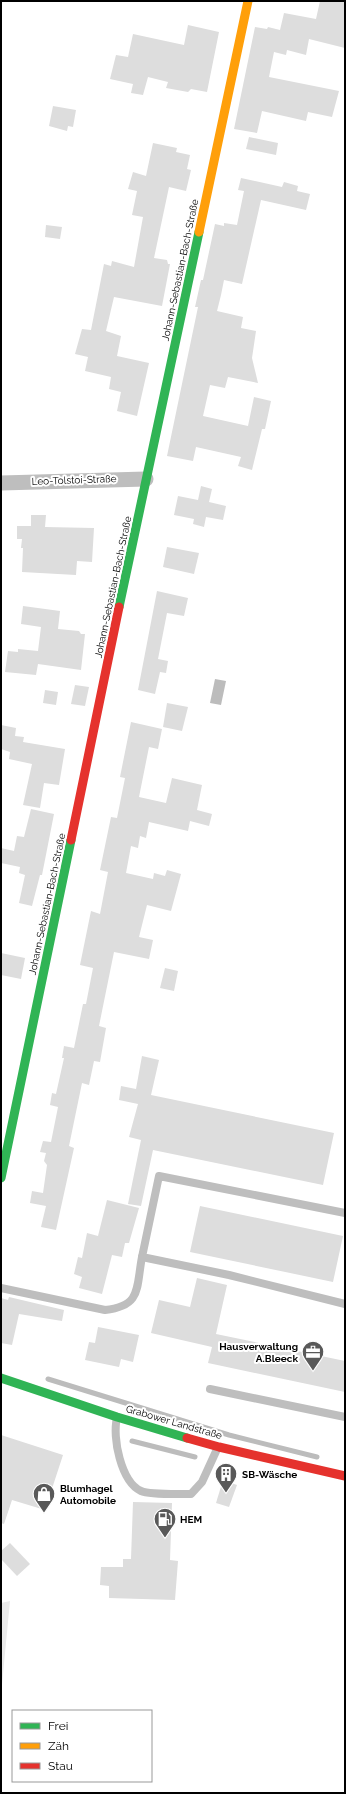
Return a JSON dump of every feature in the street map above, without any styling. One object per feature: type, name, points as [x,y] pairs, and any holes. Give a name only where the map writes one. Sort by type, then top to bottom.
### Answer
[{"type":"street","name":"Johann-Sebastian-Bach-Straße","points":[[1,1178],[146,479],[248,1]]},
{"type":"street","name":"Leo-Tolstoi-Straße","points":[[1,482],[146,479]]},
{"type":"street","name":"Grabower Landstraße","points":[[1,1378],[117,1417],[219,1447],[345,1476]]},
{"type":"lane","points":[[1,1288],[105,1310],[117,1309],[126,1306],[134,1295],[159,1176],[345,1213]]},
{"type":"lane","points":[[142,1257],[229,1275],[345,1304]]},
{"type":"lane","points":[[210,1389],[345,1417]]},
{"type":"lane","points":[[117,1417],[115,1438],[127,1478],[133,1486],[142,1492],[191,1494],[202,1482],[219,1447]]},
{"type":"shaded area","points":[[215,679],[226,681],[221,705],[210,703]]},
{"type":"shaded area","points":[[10,1601],[1,1695],[1,1603]]},
{"type":"building","points":[[320,1],[345,1],[345,48],[309,39],[306,55],[287,50],[286,55],[274,52],[269,77],[339,91],[332,117],[308,112],[306,121],[262,111],[257,133],[234,129],[255,27],[267,29],[268,27],[280,30],[284,13],[316,19]]},
{"type":"building","points":[[188,25],[219,32],[207,92],[191,89],[188,92],[166,88],[168,82],[148,77],[143,95],[131,93],[133,84],[110,79],[116,55],[128,57],[133,34],[184,45]]},
{"type":"building","points":[[53,106],[76,110],[73,127],[68,126],[67,131],[49,126]]},
{"type":"building","points":[[249,137],[278,143],[276,155],[246,149]]},
{"type":"building","points":[[153,143],[177,148],[176,152],[190,155],[187,169],[191,170],[186,191],[169,187],[154,258],[167,260],[168,264],[170,264],[162,306],[114,297],[106,331],[121,336],[117,356],[149,363],[137,416],[117,411],[121,392],[109,389],[111,377],[85,371],[88,357],[75,354],[82,329],[91,330],[104,264],[111,266],[112,261],[134,267],[143,217],[132,215],[137,191],[128,189],[133,172],[146,176]]},
{"type":"building","points":[[241,178],[282,187],[284,182],[298,186],[297,191],[310,194],[306,210],[261,200],[242,284],[224,280],[217,311],[243,317],[241,328],[256,331],[252,358],[258,383],[228,377],[225,388],[210,385],[203,416],[248,426],[254,397],[271,401],[265,429],[262,429],[252,470],[238,466],[241,457],[196,447],[193,461],[167,456],[198,307],[195,307],[201,280],[203,280],[215,224],[224,226],[224,223],[237,225],[244,191],[238,190]]},
{"type":"building","points":[[46,225],[62,227],[60,239],[45,237]]},
{"type":"building","points":[[201,486],[212,489],[209,502],[226,506],[223,520],[206,517],[204,527],[193,524],[194,519],[174,515],[178,496],[198,500]]},
{"type":"building","points":[[31,515],[46,515],[45,527],[94,528],[92,562],[77,561],[76,575],[22,572],[23,548],[21,548],[22,539],[17,539],[17,526],[31,526]]},
{"type":"building","points":[[167,547],[199,553],[194,574],[163,567]]},
{"type":"building","points":[[157,591],[188,598],[184,616],[167,613],[158,659],[168,661],[166,673],[160,672],[155,694],[138,690]]},
{"type":"building","points":[[23,606],[60,611],[58,629],[79,631],[81,634],[85,634],[81,670],[38,664],[36,675],[5,672],[8,651],[18,652],[18,649],[38,651],[41,627],[21,624]]},
{"type":"building","points":[[75,685],[89,687],[85,706],[71,704]]},
{"type":"building","points":[[45,690],[58,692],[56,705],[43,703]]},
{"type":"building","points":[[167,703],[188,707],[182,731],[163,727]]},
{"type":"building","points":[[131,722],[162,729],[158,749],[149,747],[139,797],[166,803],[172,778],[202,785],[197,810],[212,814],[209,826],[190,821],[188,831],[149,822],[146,838],[140,836],[138,848],[131,846],[126,873],[153,879],[154,873],[165,876],[167,870],[181,874],[171,911],[147,905],[139,937],[153,940],[149,959],[114,952],[99,1026],[106,1028],[100,1062],[94,1061],[89,1085],[82,1083],[69,1146],[74,1148],[56,1230],[41,1227],[46,1206],[30,1203],[32,1191],[43,1193],[47,1165],[44,1161],[46,1153],[40,1152],[43,1141],[51,1142],[58,1107],[50,1105],[52,1093],[56,1094],[64,1058],[62,1058],[64,1046],[74,1048],[83,1004],[86,1004],[93,968],[80,965],[91,911],[100,914],[108,872],[100,870],[111,817],[117,818],[125,778],[120,777]]},
{"type":"building","points":[[1,725],[16,728],[15,736],[24,737],[23,742],[65,749],[59,785],[44,783],[40,808],[23,805],[32,764],[9,759],[10,752],[1,749]]},
{"type":"building","points":[[31,809],[54,814],[42,875],[40,875],[32,906],[19,903],[25,875],[19,873],[20,867],[1,863],[1,848],[14,851],[17,836],[24,837]]},
{"type":"building","points":[[1,953],[25,958],[21,979],[1,975]]},
{"type":"building","points":[[165,968],[178,971],[174,991],[160,988]]},
{"type":"building","points":[[142,1056],[159,1060],[151,1095],[334,1133],[323,1185],[153,1150],[141,1206],[128,1204],[141,1140],[129,1137],[138,1104],[119,1100],[121,1086],[136,1089]]},
{"type":"building","points":[[107,1200],[139,1208],[129,1243],[125,1243],[122,1257],[112,1255],[102,1294],[79,1288],[82,1277],[74,1274],[78,1257],[82,1258],[87,1233],[98,1236]]},
{"type":"building","points":[[200,1206],[343,1236],[333,1282],[190,1252]]},
{"type":"building","points":[[197,1278],[227,1285],[216,1334],[345,1361],[345,1392],[208,1363],[212,1347],[151,1333],[159,1300],[190,1307]]},
{"type":"building","points":[[9,1297],[64,1310],[62,1321],[19,1314],[12,1345],[1,1343],[1,1298],[8,1300]]},
{"type":"building","points":[[98,1327],[139,1335],[133,1362],[121,1359],[119,1367],[85,1360],[89,1342],[95,1343]]},
{"type":"building","points":[[1,1435],[63,1455],[45,1510],[12,1500],[4,1524],[1,1523]]},
{"type":"building","name":"SB-Wäsche","points":[[223,1480],[237,1485],[229,1507],[216,1503]]},
{"type":"building","points":[[133,1502],[172,1503],[170,1560],[178,1561],[175,1600],[109,1598],[109,1586],[100,1585],[101,1567],[123,1567],[123,1559],[131,1559]]},
{"type":"building","points":[[10,1543],[30,1564],[17,1576],[1,1559],[1,1551]]},
{"type":"waterway","points":[[48,1379],[229,1435],[317,1457]]},
{"type":"waterway","points":[[132,1441],[195,1457]]},
{"type":"traffic: fast","points":[[119,607],[199,232]]},
{"type":"traffic: fast","points":[[1,1178],[71,840]]},
{"type":"traffic: fast","points":[[1,1378],[117,1417],[187,1438]]},
{"type":"traffic: slow","points":[[199,232],[248,1]]},
{"type":"traffic: jam","points":[[71,840],[119,607]]},
{"type":"traffic: jam","points":[[187,1438],[219,1447],[345,1476]]},
{"type":"place","name":"Hausverwaltung A.Bleeck","points":[[313,1372]]},
{"type":"place","name":"SB-Wäsche","points":[[226,1494]]},
{"type":"place","name":"Blumhagel Automobile","points":[[44,1514]]},
{"type":"place","name":"HEM","points":[[165,1538]]}]
